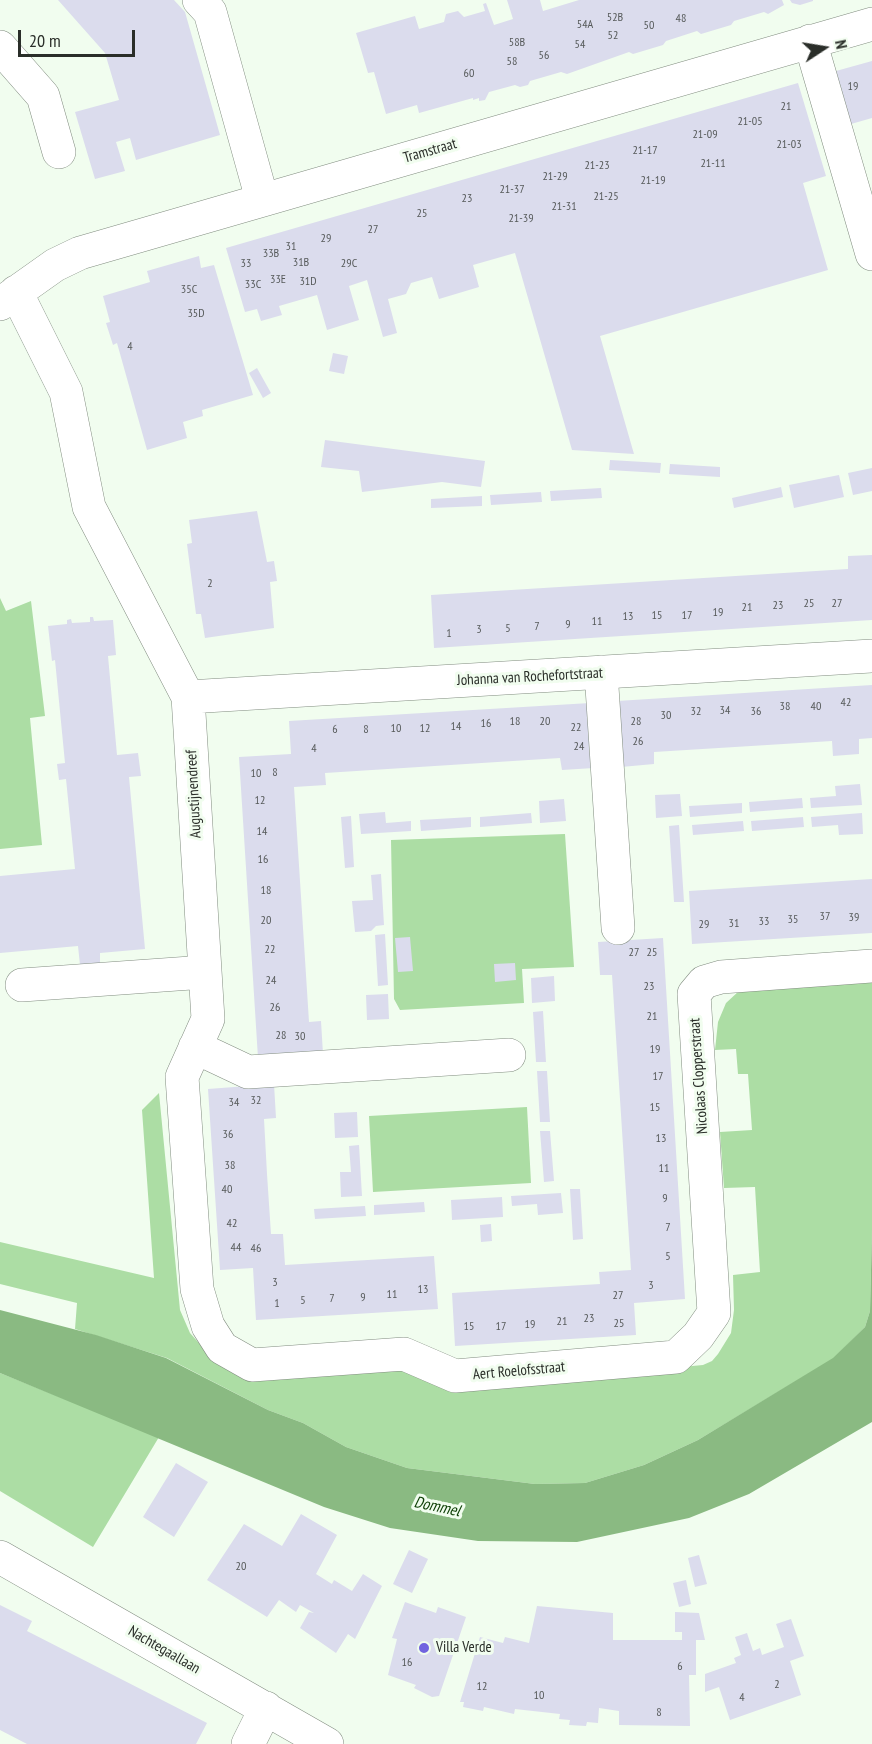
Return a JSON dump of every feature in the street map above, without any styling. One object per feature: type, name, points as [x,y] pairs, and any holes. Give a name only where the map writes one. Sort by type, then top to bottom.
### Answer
[{"type":"street","points":[[199,0],[210,12],[262,198]]},
{"type":"street","name":"Tramstraat","points":[[8,298],[55,265],[80,253],[262,198],[872,24]]},
{"type":"street","points":[[810,41],[872,254]]},
{"type":"street","points":[[0,47],[43,96],[59,152]]},
{"type":"street","name":"Augustijnendreef","points":[[8,298],[66,392],[90,507],[188,697],[208,1019],[182,1077],[197,1289],[208,1326]]},
{"type":"street","name":"Johanna van Rochefortstraat","points":[[188,697],[872,656]]},
{"type":"street","points":[[601,672],[618,928]]},
{"type":"street","name":"Nicolaas Clopperstraat","points":[[698,1336],[714,1313],[694,994],[704,982],[722,977],[872,966]]},
{"type":"street","points":[[22,985],[205,972]]},
{"type":"street","points":[[195,1047],[248,1072],[509,1055]]},
{"type":"street","name":"Aert Roelofsstraat","points":[[208,1326],[222,1348],[252,1365],[404,1354],[455,1376],[676,1357],[698,1336]]},
{"type":"street","name":"Nachtegaallaan","points":[[0,1557],[327,1744]]},
{"type":"street","points":[[248,1744],[266,1708]]},
{"type":"shaded area","points":[[0,598],[6,611],[31,601],[45,716],[30,718],[42,845],[0,849]]},
{"type":"shaded area","points":[[565,834],[574,967],[522,969],[524,1003],[400,1010],[394,999],[391,840]]},
{"type":"shaded area","points":[[872,976],[872,1229],[870,1311],[865,1327],[833,1359],[698,1440],[644,1465],[585,1483],[535,1484],[407,1468],[346,1447],[303,1423],[268,1410],[167,1358],[75,1329],[77,1303],[0,1284],[0,1242],[154,1278],[142,1110],[159,1093],[180,1310],[190,1333],[213,1359],[414,1368],[472,1387],[703,1365],[712,1361],[731,1333],[734,1310],[733,1275],[760,1272],[755,1187],[724,1188],[720,1132],[752,1130],[748,1074],[738,1074],[736,1049],[715,1050],[718,1022],[726,1003],[739,991]]},
{"type":"shaded area","points":[[527,1107],[531,1183],[373,1192],[369,1116]]},
{"type":"shaded area","points":[[0,1373],[159,1437],[93,1547],[0,1491]]},
{"type":"water","name":"Dommel","points":[[872,1229],[872,1422],[749,1494],[689,1518],[577,1542],[478,1541],[390,1528],[324,1507],[0,1373],[0,1310],[96,1335],[166,1358],[268,1410],[303,1423],[346,1447],[407,1468],[535,1484],[585,1483],[644,1465],[698,1440],[833,1358],[865,1327],[870,1311]]},
{"type":"building","points":[[58,0],[174,0],[185,12],[220,135],[136,160],[130,138],[116,142],[125,171],[95,179],[75,112],[119,100],[105,53]]},
{"type":"building","points":[[507,0],[540,0],[543,11],[579,0],[782,0],[784,5],[768,14],[764,12],[701,34],[697,31],[666,41],[663,45],[633,54],[629,52],[567,74],[561,72],[530,81],[528,85],[520,87],[515,85],[489,92],[485,100],[479,101],[479,98],[473,100],[473,98],[419,113],[417,105],[386,114],[374,72],[368,73],[356,33],[415,16],[419,29],[444,22],[446,14],[458,11],[464,17],[485,11],[483,4],[486,3],[494,25],[513,19]]},
{"type":"building","points":[[790,0],[813,0],[813,1],[800,5]]},
{"type":"building","points":[[872,61],[872,118],[851,124],[836,71]]},
{"type":"building","points":[[798,83],[826,176],[803,183],[828,270],[600,336],[634,454],[572,450],[515,253],[473,265],[479,287],[439,299],[432,277],[411,283],[406,294],[388,299],[397,333],[383,337],[367,280],[349,286],[359,320],[327,330],[317,295],[279,306],[282,315],[261,321],[257,309],[245,312],[226,248]]},
{"type":"building","points":[[199,256],[201,268],[214,265],[253,395],[202,410],[203,416],[183,422],[187,438],[147,450],[117,343],[113,345],[106,323],[110,322],[103,296],[150,282],[147,271]]},
{"type":"building","points":[[333,353],[348,356],[344,374],[329,371]]},
{"type":"building","points":[[257,368],[271,393],[263,398],[249,373]]},
{"type":"building","points":[[325,440],[485,461],[481,487],[442,482],[362,492],[359,471],[321,467]]},
{"type":"building","points":[[610,460],[661,463],[660,473],[609,470]]},
{"type":"building","points":[[670,464],[720,467],[720,477],[669,474]]},
{"type":"building","points":[[872,468],[872,491],[853,495],[848,473]]},
{"type":"building","points":[[839,475],[844,497],[794,508],[789,485]]},
{"type":"building","points":[[781,487],[783,497],[734,508],[732,498]]},
{"type":"building","points":[[601,488],[602,498],[551,501],[550,491]]},
{"type":"building","points":[[541,492],[542,502],[491,505],[490,495]]},
{"type":"building","points":[[482,496],[482,506],[431,508],[431,499]]},
{"type":"building","points":[[257,511],[267,562],[274,561],[277,581],[270,582],[274,628],[205,638],[201,614],[196,614],[187,544],[192,543],[189,520]]},
{"type":"building","points":[[872,555],[872,620],[434,648],[431,595],[848,569],[848,556]]},
{"type":"building","points":[[90,617],[93,617],[94,621],[113,620],[116,655],[108,656],[117,755],[138,753],[141,776],[129,777],[145,949],[100,953],[100,963],[80,965],[78,946],[0,953],[0,876],[75,869],[66,779],[59,780],[57,764],[65,763],[55,660],[52,661],[48,626],[67,624],[67,620],[71,619],[72,623],[90,622]]},
{"type":"building","points":[[872,685],[872,738],[859,739],[859,754],[833,756],[832,741],[654,752],[654,764],[621,767],[617,701]]},
{"type":"building","points":[[590,703],[594,768],[562,770],[560,758],[325,773],[326,785],[294,787],[309,1022],[321,1021],[323,1054],[258,1058],[239,757],[291,754],[289,721]]},
{"type":"building","points":[[860,784],[862,805],[811,808],[810,798],[836,796],[835,786]]},
{"type":"building","points":[[680,794],[682,816],[656,818],[655,795]]},
{"type":"building","points":[[802,798],[803,808],[750,812],[749,802]]},
{"type":"building","points":[[564,799],[566,821],[540,823],[539,801]]},
{"type":"building","points":[[742,803],[742,813],[690,817],[689,806]]},
{"type":"building","points":[[385,812],[386,823],[411,821],[411,831],[361,834],[359,814]]},
{"type":"building","points":[[531,813],[532,823],[480,827],[480,817]]},
{"type":"building","points":[[862,813],[863,834],[839,835],[838,825],[812,827],[811,817]]},
{"type":"building","points":[[351,816],[354,867],[345,868],[341,817]]},
{"type":"building","points":[[471,817],[471,827],[421,831],[420,820]]},
{"type":"building","points":[[803,817],[804,827],[752,831],[751,821]]},
{"type":"building","points":[[743,821],[744,831],[693,835],[692,825]]},
{"type":"building","points":[[679,825],[684,902],[674,902],[669,826]]},
{"type":"building","points":[[381,874],[384,925],[376,926],[371,931],[355,932],[352,901],[373,900],[371,875]]},
{"type":"building","points":[[872,879],[872,933],[692,944],[689,891]]},
{"type":"building","points":[[385,934],[388,985],[378,986],[375,935]]},
{"type":"building","points":[[410,937],[413,971],[398,972],[395,938]]},
{"type":"building","points":[[663,938],[685,1299],[634,1303],[636,1335],[455,1346],[452,1293],[600,1284],[599,1272],[631,1270],[612,975],[600,975],[598,942]]},
{"type":"building","points":[[515,963],[516,980],[495,982],[494,964]]},
{"type":"building","points":[[554,976],[555,1001],[532,1003],[531,978]]},
{"type":"building","points":[[388,994],[389,1019],[367,1020],[366,995]]},
{"type":"building","points":[[543,1011],[546,1062],[536,1062],[533,1012]]},
{"type":"building","points":[[537,1071],[547,1071],[550,1122],[540,1122]]},
{"type":"building","points":[[274,1084],[276,1118],[264,1119],[267,1174],[271,1234],[283,1234],[285,1265],[434,1256],[438,1309],[256,1320],[253,1268],[220,1270],[208,1089]]},
{"type":"building","points":[[357,1112],[358,1137],[335,1138],[334,1113]]},
{"type":"building","points":[[540,1131],[550,1131],[554,1181],[544,1182]]},
{"type":"building","points":[[359,1145],[362,1196],[341,1197],[340,1172],[351,1172],[349,1146]]},
{"type":"building","points":[[570,1189],[580,1189],[583,1239],[573,1240]]},
{"type":"building","points":[[561,1193],[563,1213],[538,1215],[537,1204],[512,1206],[511,1196]]},
{"type":"building","points":[[502,1197],[503,1217],[452,1220],[451,1200]]},
{"type":"building","points":[[424,1202],[425,1212],[374,1215],[374,1205]]},
{"type":"building","points":[[365,1206],[366,1216],[315,1219],[314,1209]]},
{"type":"building","points":[[491,1224],[492,1241],[481,1242],[480,1225]]},
{"type":"building","points":[[176,1463],[208,1482],[174,1537],[143,1517]]},
{"type":"building","points":[[301,1514],[337,1535],[316,1574],[332,1584],[334,1580],[352,1591],[363,1574],[382,1586],[355,1639],[348,1634],[336,1653],[300,1628],[309,1612],[314,1613],[300,1605],[296,1612],[279,1600],[267,1617],[207,1580],[244,1524],[282,1546]]},
{"type":"building","points":[[409,1550],[428,1559],[412,1593],[393,1584]]},
{"type":"building","points":[[699,1555],[707,1584],[695,1587],[688,1558]]},
{"type":"building","points":[[686,1580],[691,1604],[679,1607],[673,1583]]},
{"type":"building","name":"Villa Verde","points":[[405,1602],[436,1613],[438,1607],[466,1617],[439,1696],[432,1697],[414,1688],[416,1685],[388,1675],[397,1639],[392,1638]]},
{"type":"building","points":[[0,1605],[32,1621],[27,1631],[207,1723],[196,1744],[27,1744],[0,1730]]},
{"type":"building","points":[[537,1606],[613,1613],[613,1640],[682,1640],[682,1632],[675,1632],[675,1612],[699,1613],[705,1640],[696,1640],[696,1675],[689,1675],[690,1726],[619,1725],[619,1711],[599,1708],[598,1723],[587,1722],[586,1726],[569,1725],[570,1720],[559,1719],[560,1714],[515,1709],[514,1714],[484,1707],[483,1711],[463,1707],[464,1702],[460,1702],[480,1637],[503,1643],[505,1637],[529,1643]]},
{"type":"building","points":[[791,1619],[804,1656],[790,1661],[801,1695],[730,1720],[719,1687],[705,1692],[705,1674],[736,1663],[734,1658],[741,1655],[735,1637],[747,1633],[753,1651],[760,1648],[762,1655],[784,1647],[776,1624]]},
{"type":"place","name":"Villa Verde","points":[[424,1648]]}]
